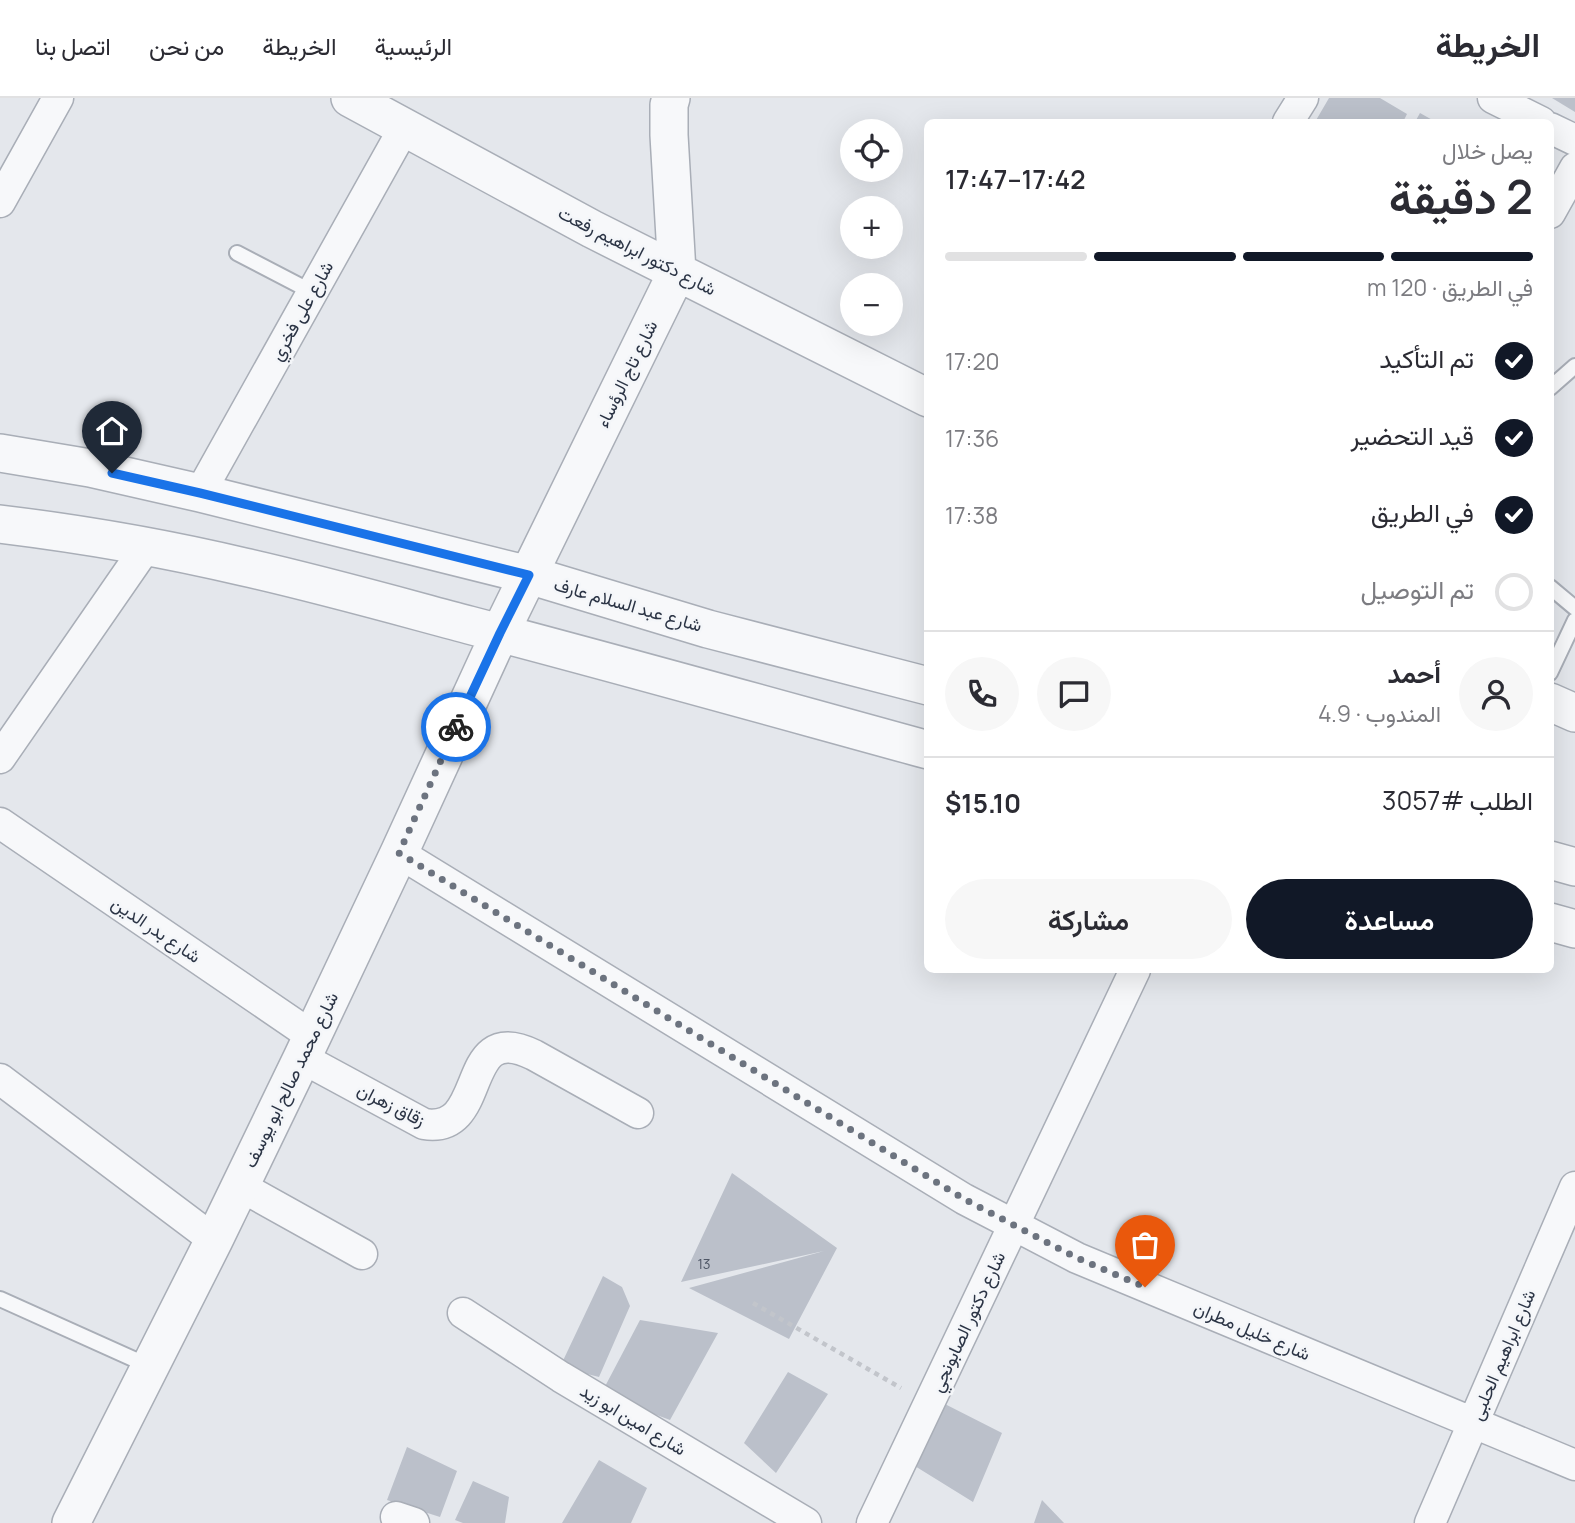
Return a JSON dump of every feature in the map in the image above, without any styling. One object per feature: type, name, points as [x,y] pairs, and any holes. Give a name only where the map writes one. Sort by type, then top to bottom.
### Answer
[{"type":"street","name":"شارع دكتور ابراهيم رفعت","points":[[350,98],[592,229],[924,396]]},
{"type":"street","name":"شارع تاج الرؤساء","points":[[500,633],[677,272],[669,135],[671,98]]},
{"type":"street","points":[[1290,119],[1303,98]]},
{"type":"street","points":[[1493,98],[1535,119]]},
{"type":"street","points":[[0,202],[53,100]]},
{"type":"street","name":"شارع على فخري","points":[[200,493],[404,128]]},
{"type":"street","points":[[1554,130],[1575,140]]},
{"type":"street","points":[[1554,206],[1575,167]]},
{"type":"street","name":"شارع عبد السلام عارف","points":[[0,453],[90,468],[200,493],[529,575],[708,629],[924,685]]},
{"type":"street","points":[[0,524],[146,547],[268,572],[924,749]]},
{"type":"street","points":[[0,758],[146,547]]},
{"type":"street","name":"شارع محمد صالح ابو يوسف","points":[[71,1523],[214,1240],[399,853],[500,633]]},
{"type":"street","points":[[1554,704],[1575,713]]},
{"type":"street","name":"شارع بدر الدين","points":[[0,823],[307,1047]]},
{"type":"street","name":"شارع خليل مطران","points":[[399,853],[964,1199],[1014,1226],[1088,1263],[1575,1465]]},
{"type":"street","points":[[1554,861],[1575,867]]},
{"type":"street","points":[[1554,923],[1575,929]]},
{"type":"street","name":"شارع دكتور الصابونجي","points":[[872,1523],[1134,973]]},
{"type":"street","name":"زقاق زهران","points":[[307,1047],[424,1124],[433,1125],[453,1120],[486,1058],[503,1048],[523,1050],[534,1055],[638,1113]]},
{"type":"street","points":[[0,1079],[214,1240]]},
{"type":"street","points":[[240,1186],[362,1254]]},
{"type":"street","name":"شارع ابراهيم الحلبى","points":[[1430,1523],[1575,1187]]},
{"type":"street","name":"شارع امين ابو زيد","points":[[463,1313],[561,1377],[806,1523]]},
{"type":"lane","points":[[237,253],[312,292]]},
{"type":"lane","points":[[1554,384],[1575,366]]},
{"type":"lane","points":[[1554,590],[1575,608]]},
{"type":"lane","points":[[1554,665],[1575,620]]},
{"type":"lane","points":[[0,1299],[150,1366]]},
{"type":"path","points":[[753,1303],[929,1405]]},
{"type":"building","points":[[1329,98],[1380,98],[1407,114],[1404,119],[1317,119]]},
{"type":"building","points":[[1552,98],[1575,98],[1575,112]]},
{"type":"building","points":[[1420,113],[1431,119],[1417,119]]},
{"type":"building","points":[[732,1173],[837,1248],[789,1339],[689,1288],[824,1251],[681,1282]]},
{"type":"building","points":[[603,1276],[622,1287],[630,1306],[599,1377],[560,1367]]},
{"type":"building","points":[[640,1320],[718,1333],[670,1420],[601,1394]]},
{"type":"building","points":[[788,1372],[828,1394],[776,1473],[744,1443]]},
{"type":"building","points":[[937,1400],[1002,1433],[973,1502],[910,1463]]},
{"type":"building","points":[[407,1447],[457,1471],[440,1517],[387,1500]]},
{"type":"building","points":[[599,1460],[647,1488],[631,1523],[562,1523]]},
{"type":"building","points":[[473,1481],[509,1497],[505,1523],[463,1523],[455,1520]]},
{"type":"building","points":[[1042,1500],[1064,1523],[1034,1523]]},
{"type":"way so far","points":[[456,727],[399,853],[964,1199],[1077,1258],[1145,1287]]},
{"type":"route","points":[[112,473],[529,575],[456,727]]}]
